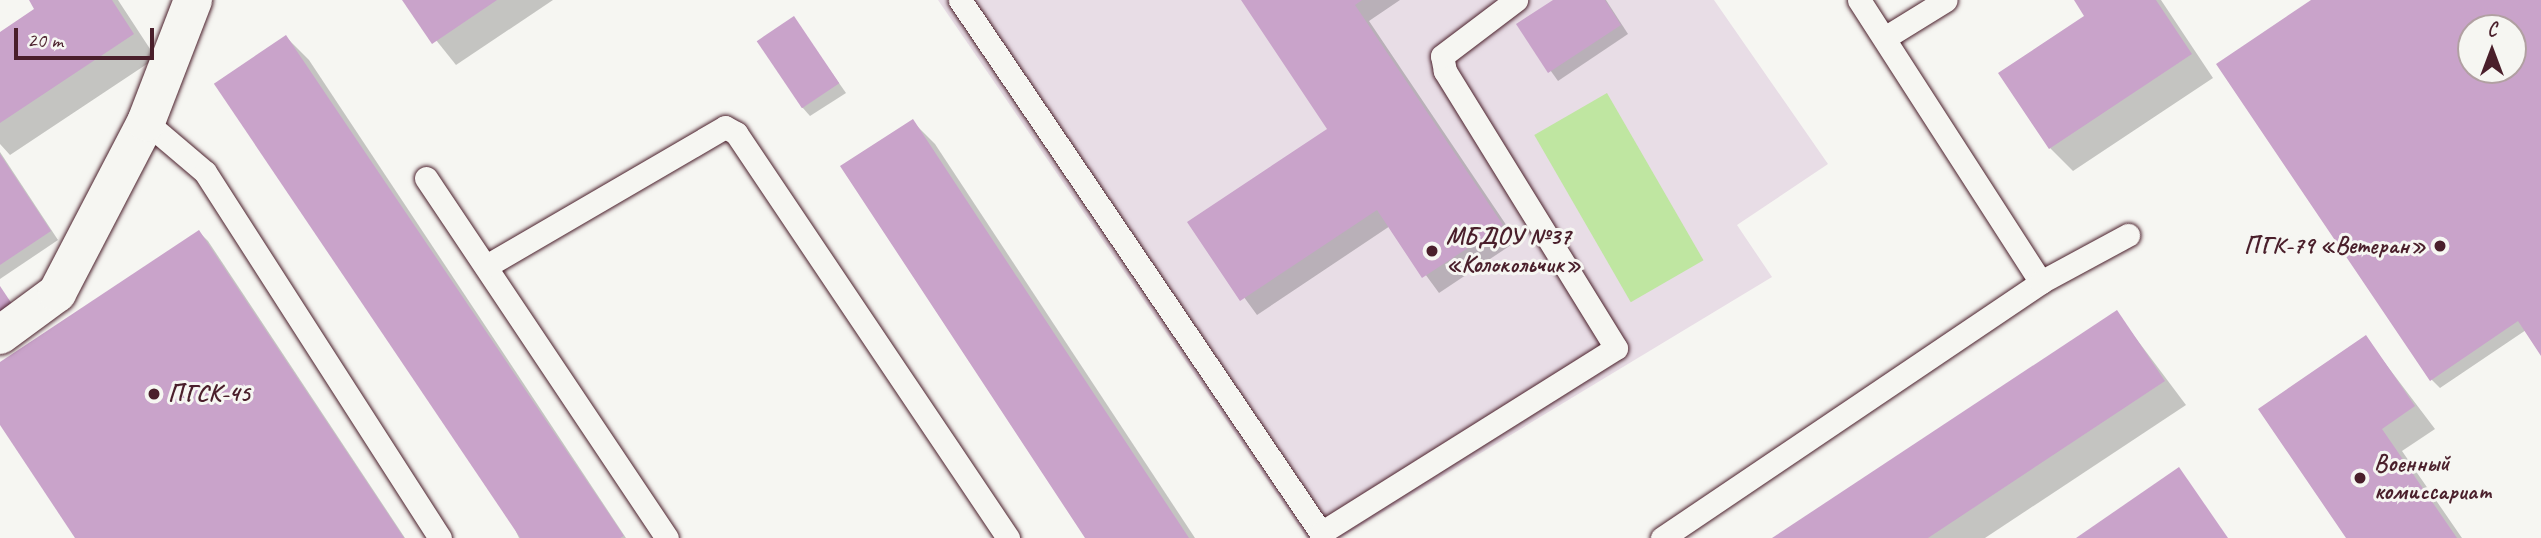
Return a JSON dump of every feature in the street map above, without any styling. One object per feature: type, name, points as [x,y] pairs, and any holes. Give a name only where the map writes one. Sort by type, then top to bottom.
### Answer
[{"type":"street","points":[[0,335],[57,293],[146,122],[193,0]]},
{"type":"lane","points":[[960,0],[1321,533],[1616,348],[1445,71],[1442,56],[1516,0]]},
{"type":"lane","points":[[1859,0],[1886,37],[2041,282]]},
{"type":"lane","points":[[1886,37],[1946,0]]},
{"type":"lane","points":[[146,122],[205,172],[440,538]]},
{"type":"lane","points":[[488,265],[725,127],[736,133],[1008,538]]},
{"type":"lane","points":[[426,178],[488,265],[667,538]]},
{"type":"lane","points":[[1662,538],[2041,282],[2128,235]]},
{"type":"shaded area","name":"МБДОУ №37 «Колокольчик»","points":[[938,0],[1714,0],[1828,164],[1737,225],[1772,277],[1340,538],[1307,538]]},
{"type":"green space","points":[[1607,93],[1704,260],[1631,302],[1534,135]]},
{"type":"building","points":[[29,0],[112,0],[134,34],[0,123],[0,32],[34,9]]},
{"type":"building","points":[[402,0],[497,0],[432,44]]},
{"type":"building","points":[[1241,0],[1362,0],[1355,5],[1503,225],[1422,278],[1377,210],[1240,301],[1187,222],[1327,129]]},
{"type":"building","points":[[1553,0],[1605,0],[1621,25],[1548,73],[1516,24]]},
{"type":"building","points":[[2074,0],[2156,0],[2192,54],[2049,149],[1998,73],[2084,16]]},
{"type":"building","name":"ПГК-79 «Ветеран»","points":[[2311,0],[2541,0],[2541,356],[2518,321],[2430,381],[2216,64]]},
{"type":"building","points":[[794,16],[839,83],[802,108],[757,41]]},
{"type":"building","points":[[286,35],[624,536],[620,538],[520,538],[214,84]]},
{"type":"building","points":[[913,119],[1189,538],[1085,538],[840,166]]},
{"type":"building","points":[[0,154],[51,231],[0,265]]},
{"type":"building","name":"ПГСК-45","points":[[199,230],[404,538],[75,538],[0,425],[0,362]]},
{"type":"building","points":[[0,286],[12,304],[0,312]]},
{"type":"building","points":[[2117,310],[2165,381],[1928,538],[1772,538]]},
{"type":"building","name":"Военный комиссариат","points":[[2366,335],[2415,406],[2382,429],[2457,538],[2346,538],[2258,409]]},
{"type":"building","points":[[2179,467],[2228,538],[2076,538]]},
{"type":"place","name":"ПГК-79 «Ветеран»","points":[[2440,246]]},
{"type":"place","name":"МБДОУ №37 «Колокольчик»","points":[[1432,251]]},
{"type":"place","name":"ПГСК-45","points":[[154,394]]},
{"type":"place","name":"Военный комиссариат","points":[[2360,478]]}]
